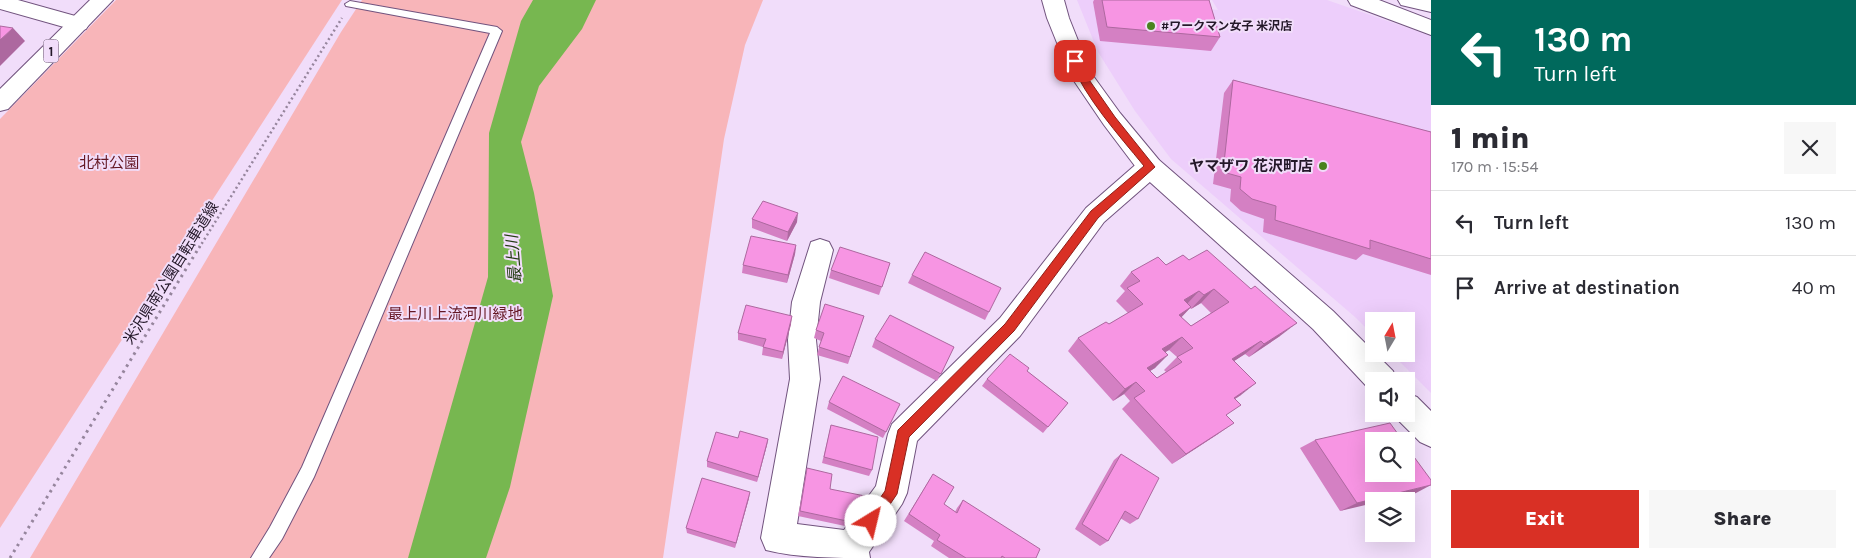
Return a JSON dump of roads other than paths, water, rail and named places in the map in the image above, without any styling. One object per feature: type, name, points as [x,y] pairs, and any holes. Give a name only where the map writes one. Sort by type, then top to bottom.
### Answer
[{"type":"street","name":"1","points":[[0,103],[102,0]]},
{"type":"street","points":[[1053,0],[1058,18],[1081,75],[1112,119],[1150,167],[1323,320],[1373,372]]},
{"type":"street","points":[[1359,0],[1431,28]]},
{"type":"street","points":[[1409,0],[1431,5]]},
{"type":"street","points":[[0,2],[78,24]]},
{"type":"street","points":[[820,250],[806,302],[802,340],[805,379],[778,538],[852,553],[891,494],[903,434],[1010,327],[1095,214],[1150,167]]},
{"type":"street","points":[[1415,416],[1431,432]]},
{"type":"lane","points":[[259,558],[276,533],[308,472],[497,31],[350,4]]},
{"type":"water","name":"最上川","points":[[533,0],[596,0],[582,29],[539,86],[521,142],[534,193],[553,296],[510,487],[486,558],[408,558],[488,277],[489,133],[521,21]]},
{"type":"place","name":"#ワークマン女子 米沢店","points":[[1151,26]]},
{"type":"place","name":"ヤマザワ 花沢町店","points":[[1323,166]]},
{"type":"park label","name":"北村公園","points":[[109,163]]},
{"type":"park label","name":"最上川上流河川緑地","points":[[455,314]]}]
